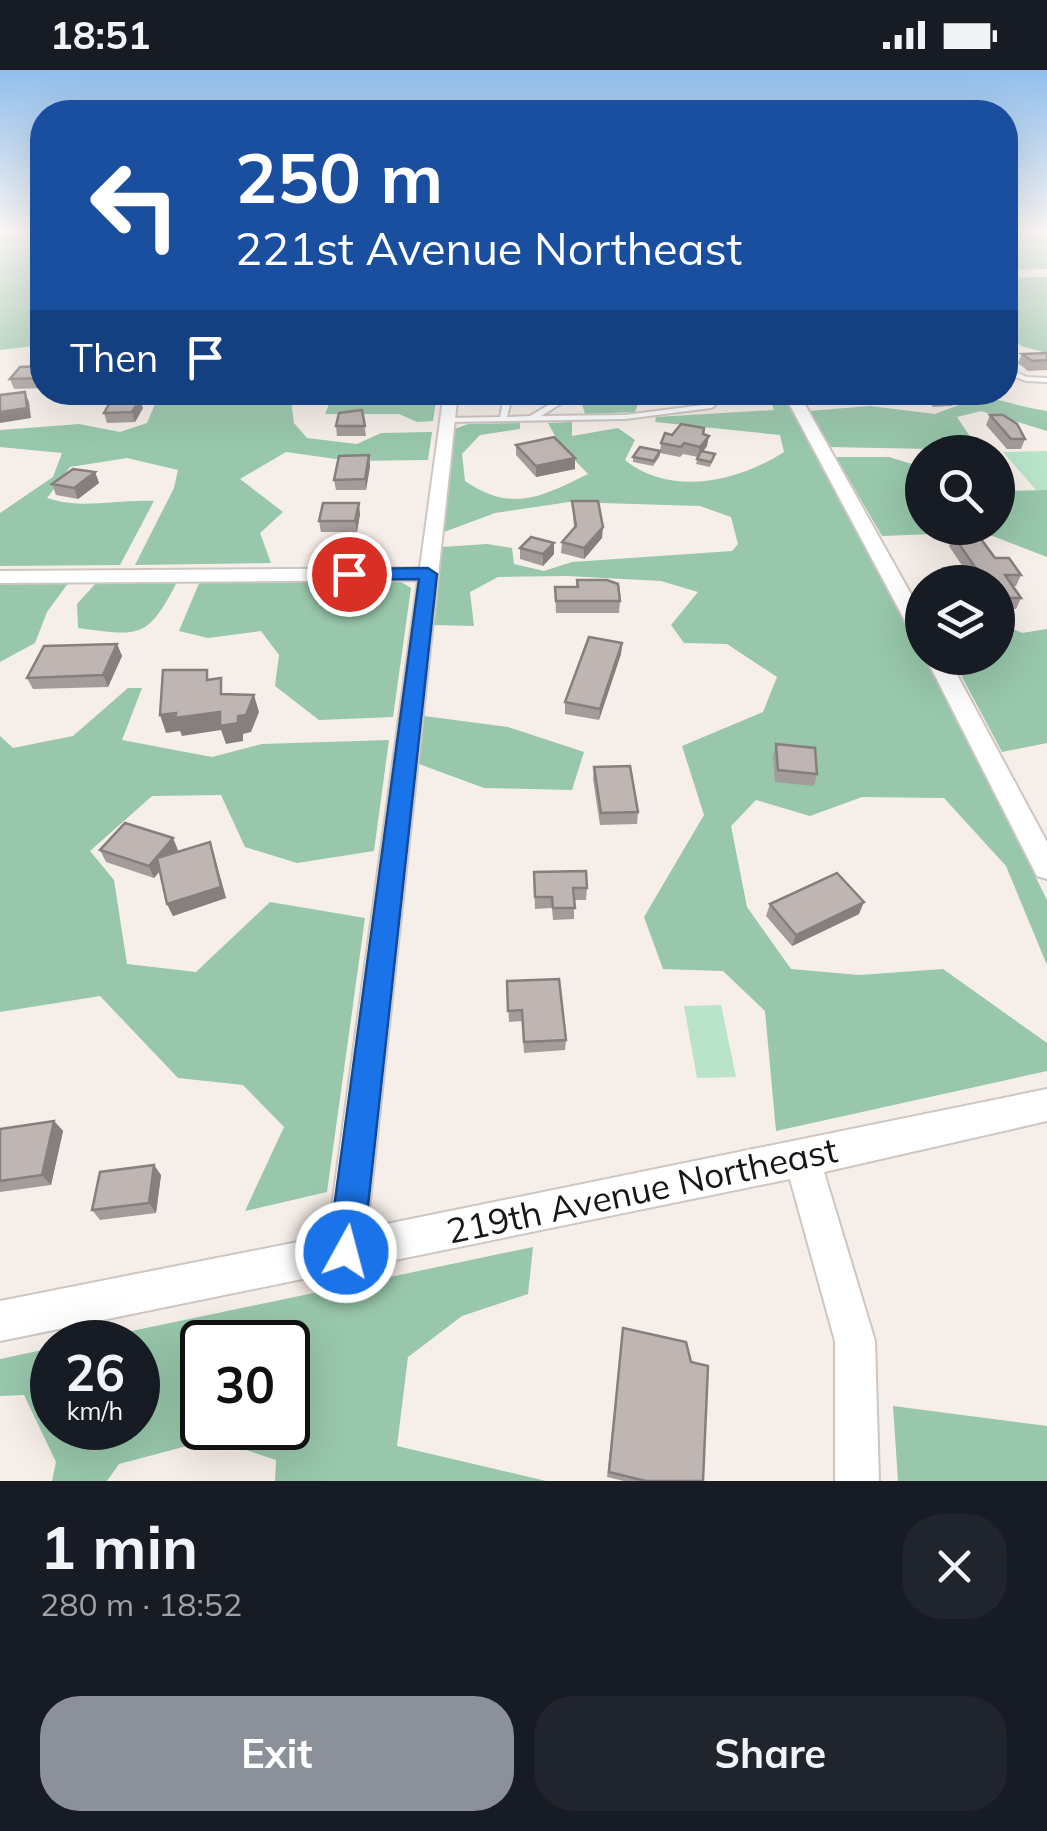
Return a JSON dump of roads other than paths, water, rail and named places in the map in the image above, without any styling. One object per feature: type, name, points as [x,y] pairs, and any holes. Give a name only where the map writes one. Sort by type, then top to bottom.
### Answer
[{"type":"street","points":[[797,405],[905,601]]},
{"type":"street","points":[[346,1252],[449,406]]},
{"type":"street","points":[[0,576],[428,574]]},
{"type":"street","points":[[945,675],[1047,868]]},
{"type":"street","name":"219th Avenue Northeast","points":[[0,1321],[802,1160],[1047,1105]]},
{"type":"street","points":[[802,1160],[855,1341],[857,1481]]},
{"type":"lane","points":[[1018,376],[1047,380]]},
{"type":"lane","points":[[503,419],[506,405]]},
{"type":"lane","points":[[532,418],[554,405]]},
{"type":"lane","points":[[449,406],[503,419],[626,417],[711,406]]}]
